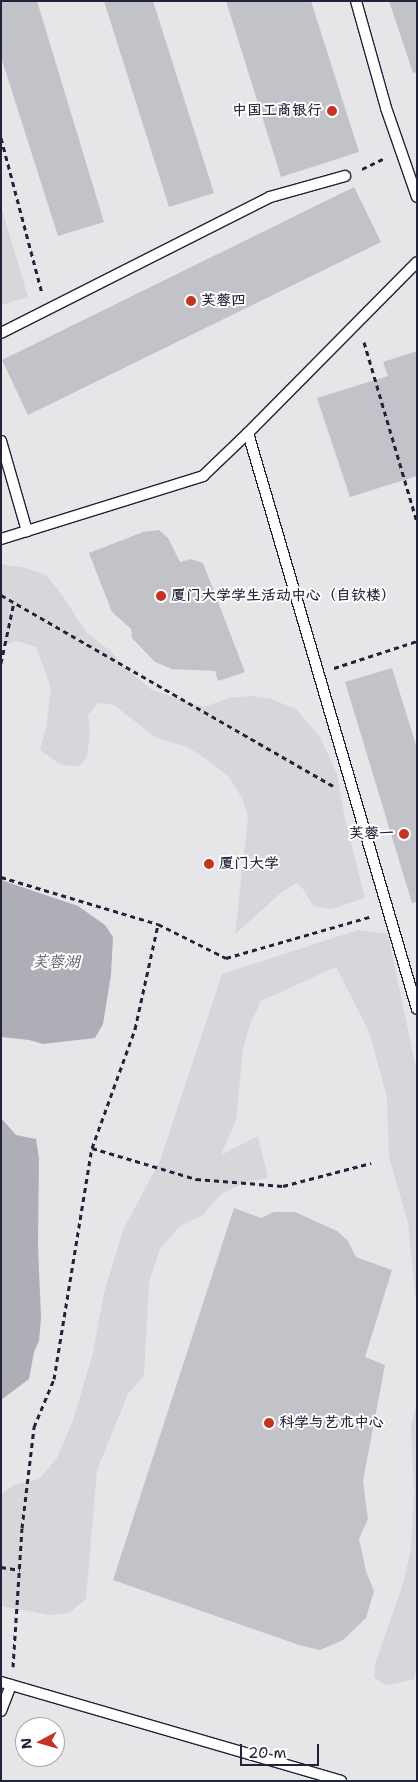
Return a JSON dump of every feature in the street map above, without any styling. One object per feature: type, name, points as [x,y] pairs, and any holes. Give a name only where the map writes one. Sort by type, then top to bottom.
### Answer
[{"type":"lane","points":[[356,1],[386,108],[417,197]]},
{"type":"lane","points":[[1,333],[270,197],[345,176]]},
{"type":"lane","points":[[1,539],[203,476],[417,262]]},
{"type":"lane","points":[[248,433],[417,1009]]},
{"type":"lane","points":[[1,441],[27,531]]},
{"type":"lane","points":[[1,1711],[6,1684],[341,1781]]},
{"type":"lane","points":[[304,1781],[307,1770]]},
{"type":"path","points":[[1,138],[46,310]]},
{"type":"path","points":[[345,176],[390,156],[403,156]]},
{"type":"path","points":[[358,322],[417,522]]},
{"type":"path","points":[[1,595],[355,798]]},
{"type":"path","points":[[1,664],[14,602]]},
{"type":"path","points":[[318,673],[417,641]]},
{"type":"path","points":[[1,877],[158,924],[226,958],[388,911]]},
{"type":"path","points":[[6,1684],[20,1570],[22,1528],[34,1427],[54,1379],[92,1148],[135,1029],[158,924]]},
{"type":"path","points":[[92,1148],[196,1179],[283,1186],[371,1163]]},
{"type":"path","points":[[1,1567],[20,1570]]},
{"type":"shaded area","name":"厦门大学","points":[[1,1],[417,1],[417,1781],[1,1781]]},
{"type":"shaded area","points":[[1,206],[28,297],[1,305]]},
{"type":"shaded area","points":[[1,564],[26,568],[46,575],[60,592],[86,632],[109,650],[128,670],[152,690],[204,707],[229,698],[251,696],[271,699],[296,709],[320,737],[337,774],[344,814],[365,898],[331,909],[313,906],[304,890],[297,883],[282,892],[235,934],[248,816],[242,798],[228,776],[202,756],[185,746],[156,738],[114,705],[98,703],[88,715],[90,735],[87,756],[80,766],[61,765],[40,750],[46,728],[51,688],[36,647],[17,641],[1,646]]},
{"type":"shaded area","points":[[358,930],[388,934],[417,1073],[417,1312],[408,1223],[389,1157],[387,1097],[369,1032],[336,967],[261,1001],[250,1024],[243,1050],[236,1120],[221,1155],[258,1136],[268,1178],[249,1181],[221,1194],[203,1215],[180,1226],[160,1249],[149,1282],[144,1376],[128,1394],[97,1470],[86,1599],[69,1613],[49,1615],[1,1606],[1,1494],[14,1485],[39,1479],[57,1458],[72,1423],[92,1357],[104,1293],[123,1230],[160,1161],[222,974]]},
{"type":"shaded area","points":[[417,1401],[417,1669],[413,1680],[386,1685],[374,1678],[375,1664],[403,1584],[411,1549],[414,1494],[411,1426]]},
{"type":"water","name":"芙蓉湖","points":[[1,880],[78,906],[105,925],[113,937],[111,975],[103,1024],[95,1038],[43,1044],[29,1040],[1,1037]]},
{"type":"water","points":[[1,1118],[16,1135],[36,1139],[39,1158],[38,1245],[41,1318],[39,1341],[34,1352],[29,1379],[1,1400]]},
{"type":"building","points":[[1,1],[37,1],[104,222],[58,236],[1,57]]},
{"type":"building","points":[[104,1],[153,1],[214,193],[169,207]]},
{"type":"building","points":[[226,1],[311,1],[359,152],[281,177]]},
{"type":"building","points":[[389,1],[417,1],[417,72],[413,73]]},
{"type":"building","name":"芙蓉四","points":[[354,187],[381,242],[28,415],[2,360]]},
{"type":"building","points":[[417,351],[417,476],[350,497],[317,398],[388,376],[383,362]]},
{"type":"building","name":"厦门大学学生活动中心（自钦楼）","points":[[159,530],[168,538],[180,562],[191,559],[203,563],[245,672],[218,681],[215,671],[172,669],[155,662],[132,638],[131,629],[112,612],[89,553],[143,532]]},
{"type":"building","name":"芙蓉一","points":[[392,668],[417,748],[417,902],[412,903],[345,682]]},
{"type":"building","name":"科学与艺术中心","points":[[234,1208],[261,1218],[274,1212],[295,1212],[337,1231],[348,1241],[356,1257],[392,1270],[365,1357],[385,1365],[363,1481],[368,1519],[359,1539],[366,1571],[374,1591],[366,1618],[343,1640],[320,1650],[299,1645],[113,1580]]},
{"type":"place","name":"中国工商银行","points":[[332,111]]},
{"type":"place","name":"芙蓉四","points":[[191,301]]},
{"type":"place","name":"厦门大学学生活动中心（自钦楼）","points":[[161,596]]},
{"type":"place","name":"芙蓉一","points":[[404,834]]},
{"type":"place","name":"厦门大学","points":[[209,864]]},
{"type":"place","name":"科学与艺术中心","points":[[269,1423]]}]
